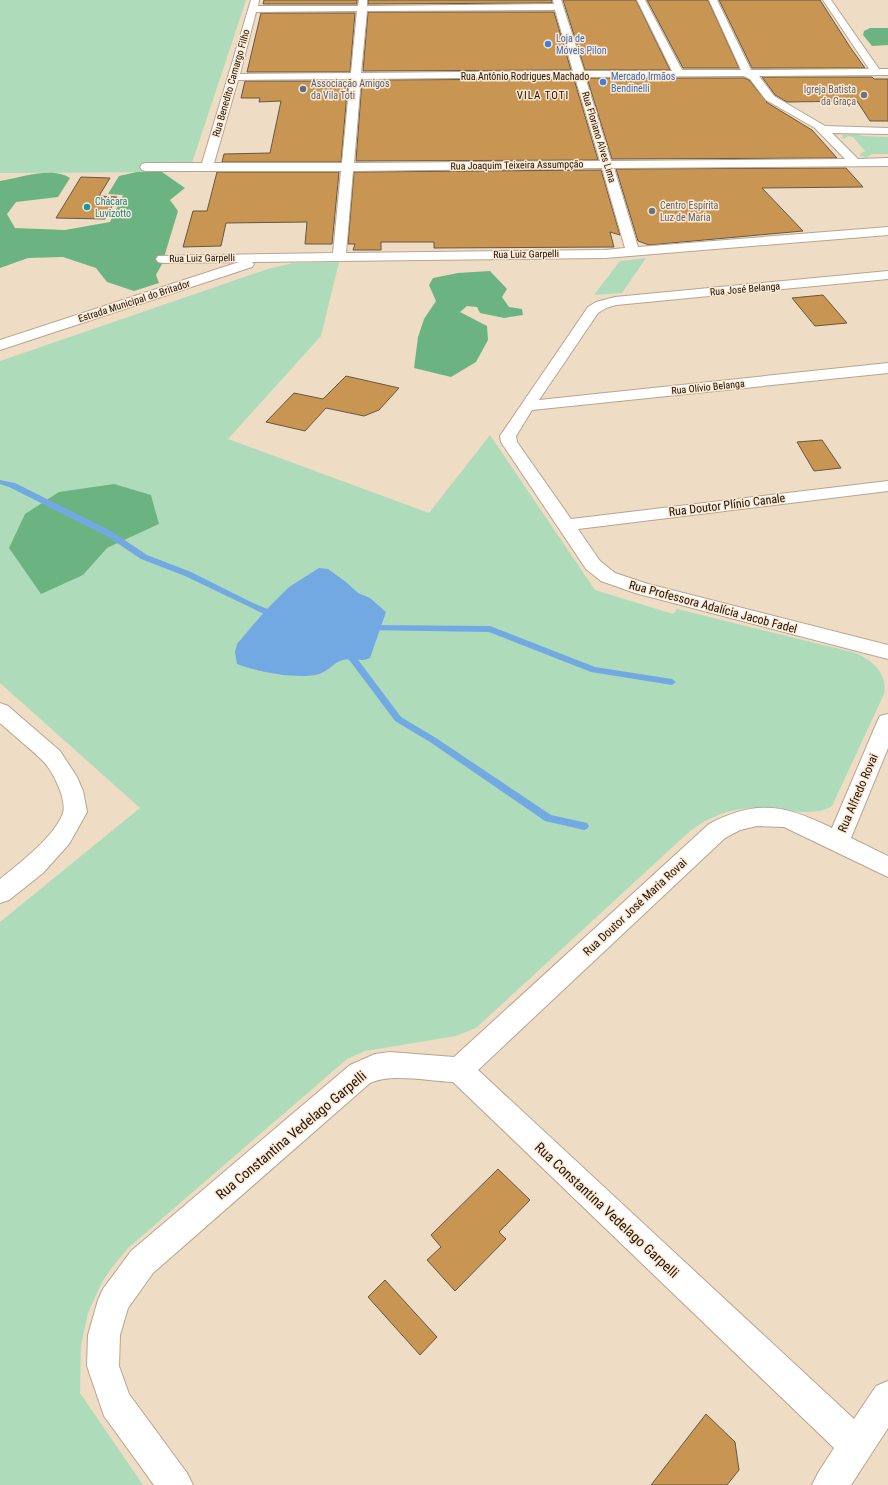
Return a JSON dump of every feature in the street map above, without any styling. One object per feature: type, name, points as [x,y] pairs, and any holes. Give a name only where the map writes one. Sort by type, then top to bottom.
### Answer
[{"type":"street","points":[[641,0],[679,74]]},
{"type":"street","points":[[713,0],[748,74],[754,78],[770,98],[823,129],[855,162]]},
{"type":"street","points":[[828,0],[876,72]]},
{"type":"street","points":[[253,4],[558,4]]},
{"type":"street","name":"Rua Benedito Camargo Filho","points":[[207,166],[234,77],[253,4]]},
{"type":"street","points":[[339,256],[362,4]]},
{"type":"street","name":"Rua Floriano Alves Lima","points":[[558,4],[633,252]]},
{"type":"street","name":"Rua Antônio Rodrigues Machado","points":[[234,77],[888,72]]},
{"type":"street","points":[[823,129],[888,130]]},
{"type":"street","name":"Rua Joaquim Teixeira Assumpção","points":[[146,167],[348,167],[888,162]]},
{"type":"street","name":"Rua Luiz Garpelli","points":[[163,259],[633,252],[812,236],[888,231]]},
{"type":"street","name":"Estrada Municipal do Britador","points":[[0,345],[268,257]]},
{"type":"street","name":"Rua José Belanga","points":[[602,305],[623,300],[888,275]]},
{"type":"street","name":"Rua Professora Adalícia Jacob Fadel","points":[[602,305],[593,310],[510,430],[508,436],[509,442],[593,565],[608,577],[627,585],[888,652]]},
{"type":"street","name":"Rua Olívio Belanga","points":[[527,406],[888,368]]},
{"type":"street","name":"Rua Doutor Plínio Canale","points":[[566,525],[888,486]]},
{"type":"street","points":[[0,711],[52,757],[66,777],[72,791],[75,812],[61,837],[34,866],[0,893]]},
{"type":"street","name":"Rua Alfredo Rovai","points":[[838,841],[888,722]]},
{"type":"street","name":"Rua Doutor José Maria Rovai","points":[[459,1070],[717,831],[734,822],[757,817],[785,818],[838,841],[888,867]]},
{"type":"street","name":"Rua Constantina Vedelago Garpelli","points":[[175,1485],[116,1404],[103,1366],[104,1335],[114,1300],[142,1262],[360,1074],[375,1067],[390,1065],[459,1070],[856,1445]]},
{"type":"street","points":[[830,1485],[888,1398]]},
{"type":"green space","points":[[0,0],[246,0],[189,172],[0,173]]},
{"type":"green space","points":[[870,28],[888,28],[888,45],[872,46],[863,35],[864,31]]},
{"type":"green space","points":[[850,132],[863,136],[888,137],[888,154],[872,154],[866,158],[859,155],[865,151],[853,137],[848,136],[844,139],[842,137]]},
{"type":"green space","points":[[137,172],[162,172],[185,188],[170,200],[178,211],[162,264],[156,275],[159,283],[134,291],[107,282],[96,268],[63,257],[28,258],[0,268],[0,181],[45,173],[54,173],[70,178],[58,197],[16,202],[7,214],[15,228],[65,230],[110,222],[123,195],[108,194],[119,176]]},
{"type":"green space","points":[[646,258],[622,293],[594,295],[620,261]]},
{"type":"green space","points":[[339,262],[321,336],[228,439],[429,513],[490,435],[595,590],[673,614],[677,609],[856,653],[868,660],[878,669],[884,680],[884,694],[832,806],[825,810],[806,812],[765,808],[738,809],[705,821],[690,831],[476,1028],[456,1036],[365,1051],[347,1059],[128,1248],[102,1282],[88,1313],[81,1346],[80,1393],[143,1485],[0,1485],[0,922],[140,808],[0,683],[0,361],[268,269],[293,263]],"holes":[[[151,495],[159,524],[107,548]]]},
{"type":"green space","points":[[490,271],[507,289],[502,297],[509,307],[522,309],[523,315],[504,318],[480,313],[477,307],[467,306],[460,312],[487,326],[488,340],[476,362],[451,377],[414,368],[418,337],[424,319],[436,301],[429,285],[433,278],[458,273]]},
{"type":"green space","points":[[114,484],[151,495],[159,524],[107,548],[83,575],[41,594],[9,548],[25,514],[59,492]]},
{"type":"water","points":[[319,568],[328,569],[358,593],[370,598],[386,612],[370,658],[363,660],[343,660],[326,671],[310,676],[289,676],[256,670],[237,664],[235,652],[237,644],[265,611],[289,587]]},
{"type":"building","points":[[264,0],[357,0],[357,4],[263,4]]},
{"type":"building","points":[[368,0],[552,0],[552,3],[368,4]]},
{"type":"building","points":[[563,0],[636,0],[670,70],[585,70]]},
{"type":"building","points":[[647,0],[708,0],[739,68],[683,68]]},
{"type":"building","points":[[719,0],[820,0],[865,68],[752,68]]},
{"type":"building","points":[[368,12],[554,12],[571,70],[363,71]]},
{"type":"building","points":[[261,13],[355,13],[350,72],[247,72]]},
{"type":"building","points":[[762,77],[872,77],[874,79],[888,79],[888,121],[870,121],[857,101],[787,102],[775,95]]},
{"type":"building","points":[[587,78],[744,78],[749,80],[766,102],[812,130],[837,158],[612,159]]},
{"type":"building","points":[[574,79],[598,160],[356,161],[362,80]]},
{"type":"building","points":[[245,81],[348,81],[341,162],[222,162],[224,154],[270,153],[281,101],[259,102],[260,98],[241,98]]},
{"type":"building","points":[[846,168],[863,187],[762,188],[803,231],[649,245],[638,241],[616,169]]},
{"type":"building","points":[[601,170],[620,235],[610,232],[614,247],[434,248],[434,242],[381,242],[381,250],[353,250],[355,244],[348,244],[354,172]]},
{"type":"building","points":[[217,172],[339,172],[332,244],[305,244],[307,222],[226,223],[221,246],[183,247],[193,211],[207,211]]},
{"type":"building","name":"Chácara Luvizotto","points":[[81,177],[110,178],[99,196],[117,197],[105,219],[56,218]]},
{"type":"building","points":[[823,295],[847,323],[815,326],[792,298]]},
{"type":"building","points":[[346,376],[399,388],[379,410],[364,416],[326,408],[305,431],[266,422],[294,393],[323,399]]},
{"type":"building","points":[[822,440],[841,468],[814,471],[797,442]]},
{"type":"building","points":[[498,1169],[530,1200],[499,1232],[506,1239],[455,1291],[427,1260],[441,1247],[431,1235]]},
{"type":"building","points":[[385,1280],[437,1337],[420,1355],[368,1297]]},
{"type":"building","points":[[706,1414],[735,1442],[739,1470],[727,1485],[651,1485]]},
{"type":"waterway","points":[[0,482],[12,485],[108,533],[144,557],[188,574],[248,604],[265,611],[276,613]]},
{"type":"waterway","points":[[368,628],[490,629],[594,670],[672,682]]},
{"type":"waterway","points":[[343,652],[353,659],[398,719],[433,740],[548,818],[584,826]]},
{"type":"place","name":"Loja de Móveis Pilon","points":[[548,44]]},
{"type":"place","name":"Mercado Irmãos Bendinelli","points":[[603,82]]},
{"type":"place","name":"Associação Amigos da Vila Toti","points":[[303,89]]},
{"type":"place","name":"Igreja Batista da Graça","points":[[864,95]]},
{"type":"place","name":"Chácara Luvizotto","points":[[87,207]]},
{"type":"place","name":"Centro Espírita Luz de Maria","points":[[652,211]]},
{"type":"district","name":"VILA TOTI","points":[[543,95]]}]
